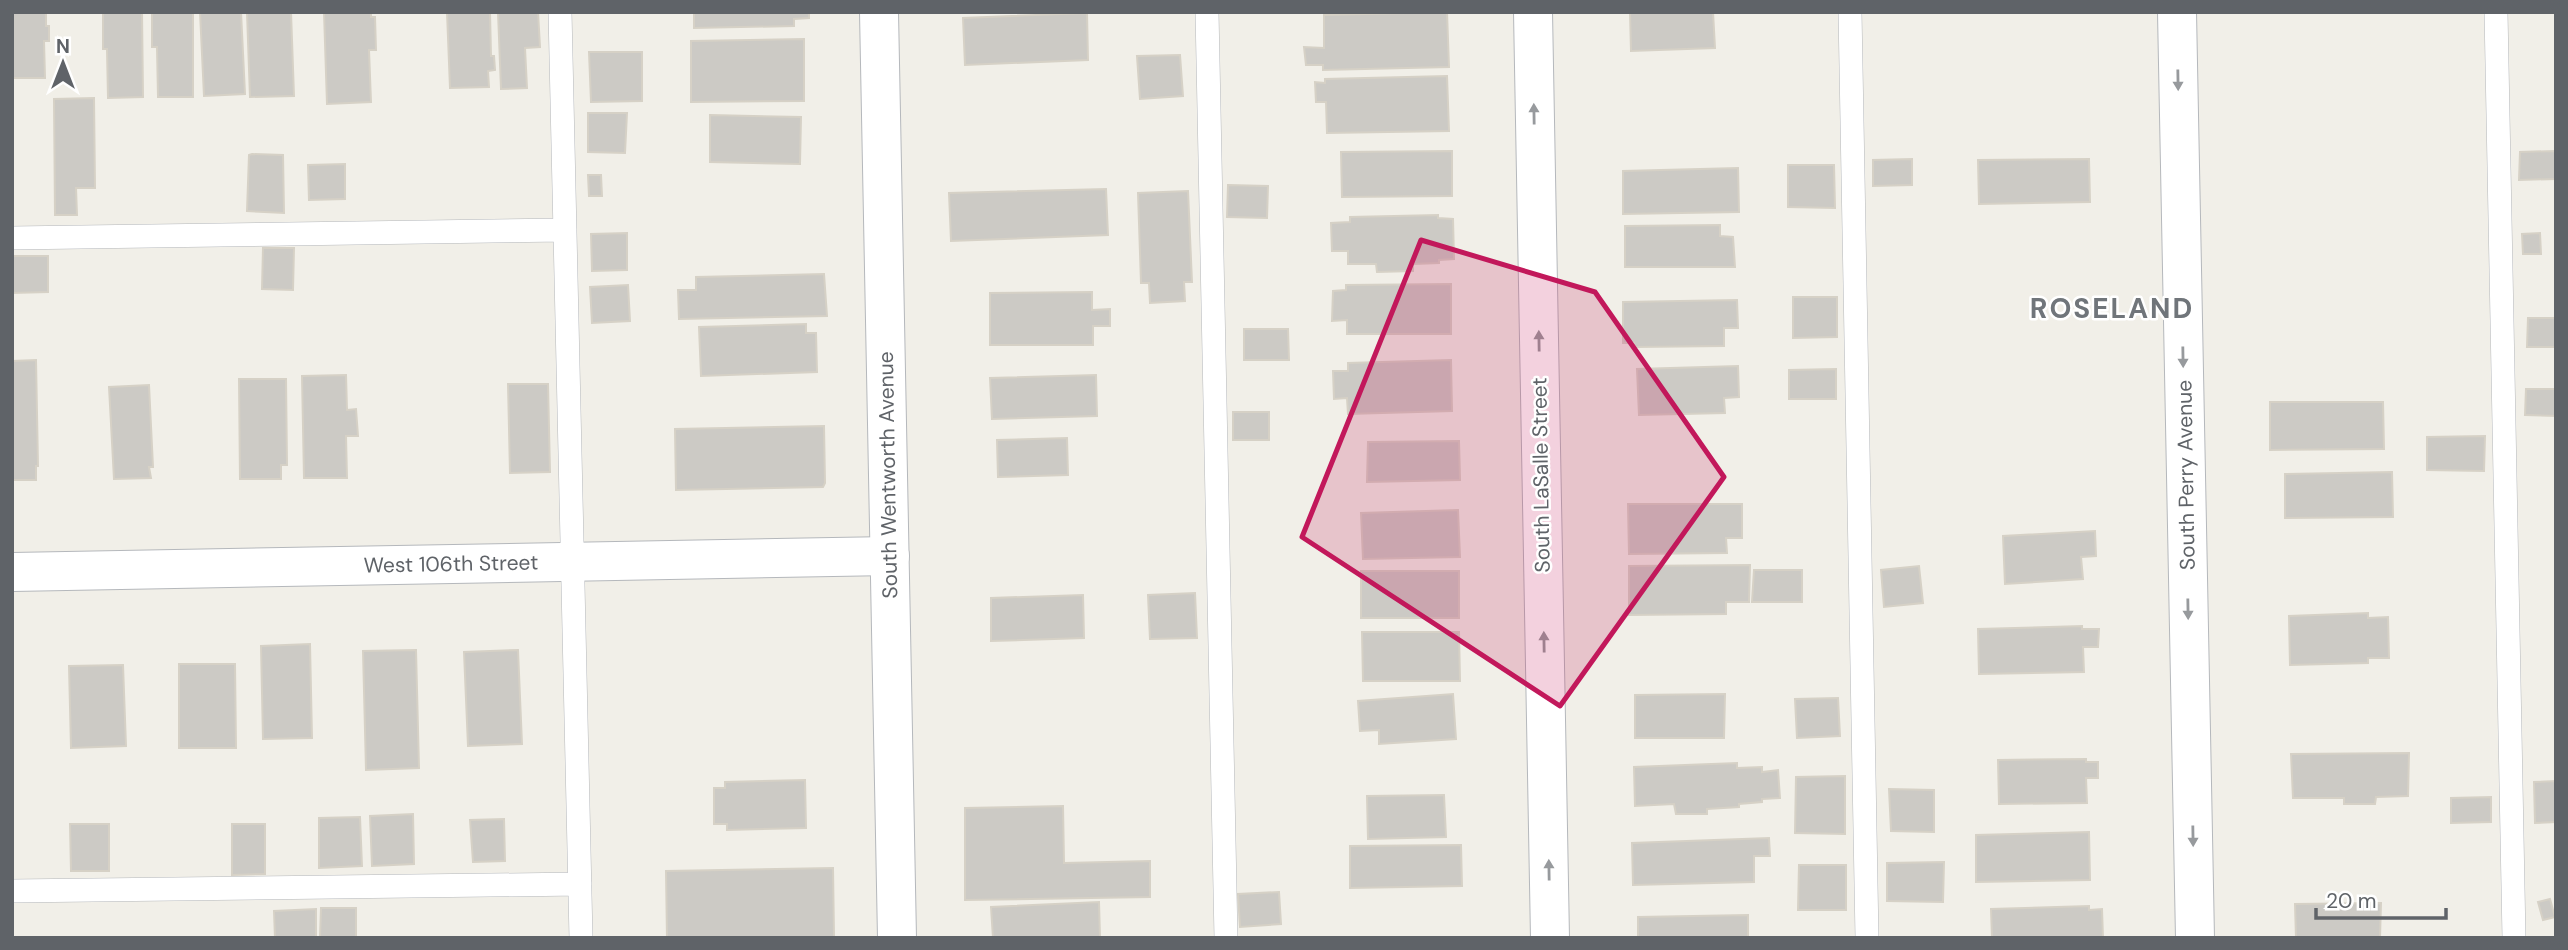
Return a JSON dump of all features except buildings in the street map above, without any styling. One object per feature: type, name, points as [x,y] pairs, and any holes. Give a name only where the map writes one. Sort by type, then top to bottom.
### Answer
[{"type":"street","name":"South Wentworth Avenue","points":[[879,12],[897,938]]},
{"type":"street","name":"South LaSalle Street","points":[[1533,12],[1550,938]]},
{"type":"street","name":"South Perry Avenue","points":[[2177,12],[2195,938]]},
{"type":"street","name":"West 106th Street","points":[[12,572],[890,556]]},
{"type":"lane","points":[[560,12],[581,938]]},
{"type":"lane","points":[[1207,12],[1226,938]]},
{"type":"lane","points":[[1850,12],[1867,938]]},
{"type":"lane","points":[[2496,12],[2514,938]]},
{"type":"lane","points":[[12,238],[565,230]]},
{"type":"lane","points":[[12,891],[580,884]]},
{"type":"highlighted area","points":[[1421,240],[1595,292],[1724,477],[1560,706],[1302,537]]},
{"type":"district","name":"ROSELAND","points":[[2112,308]]}]
